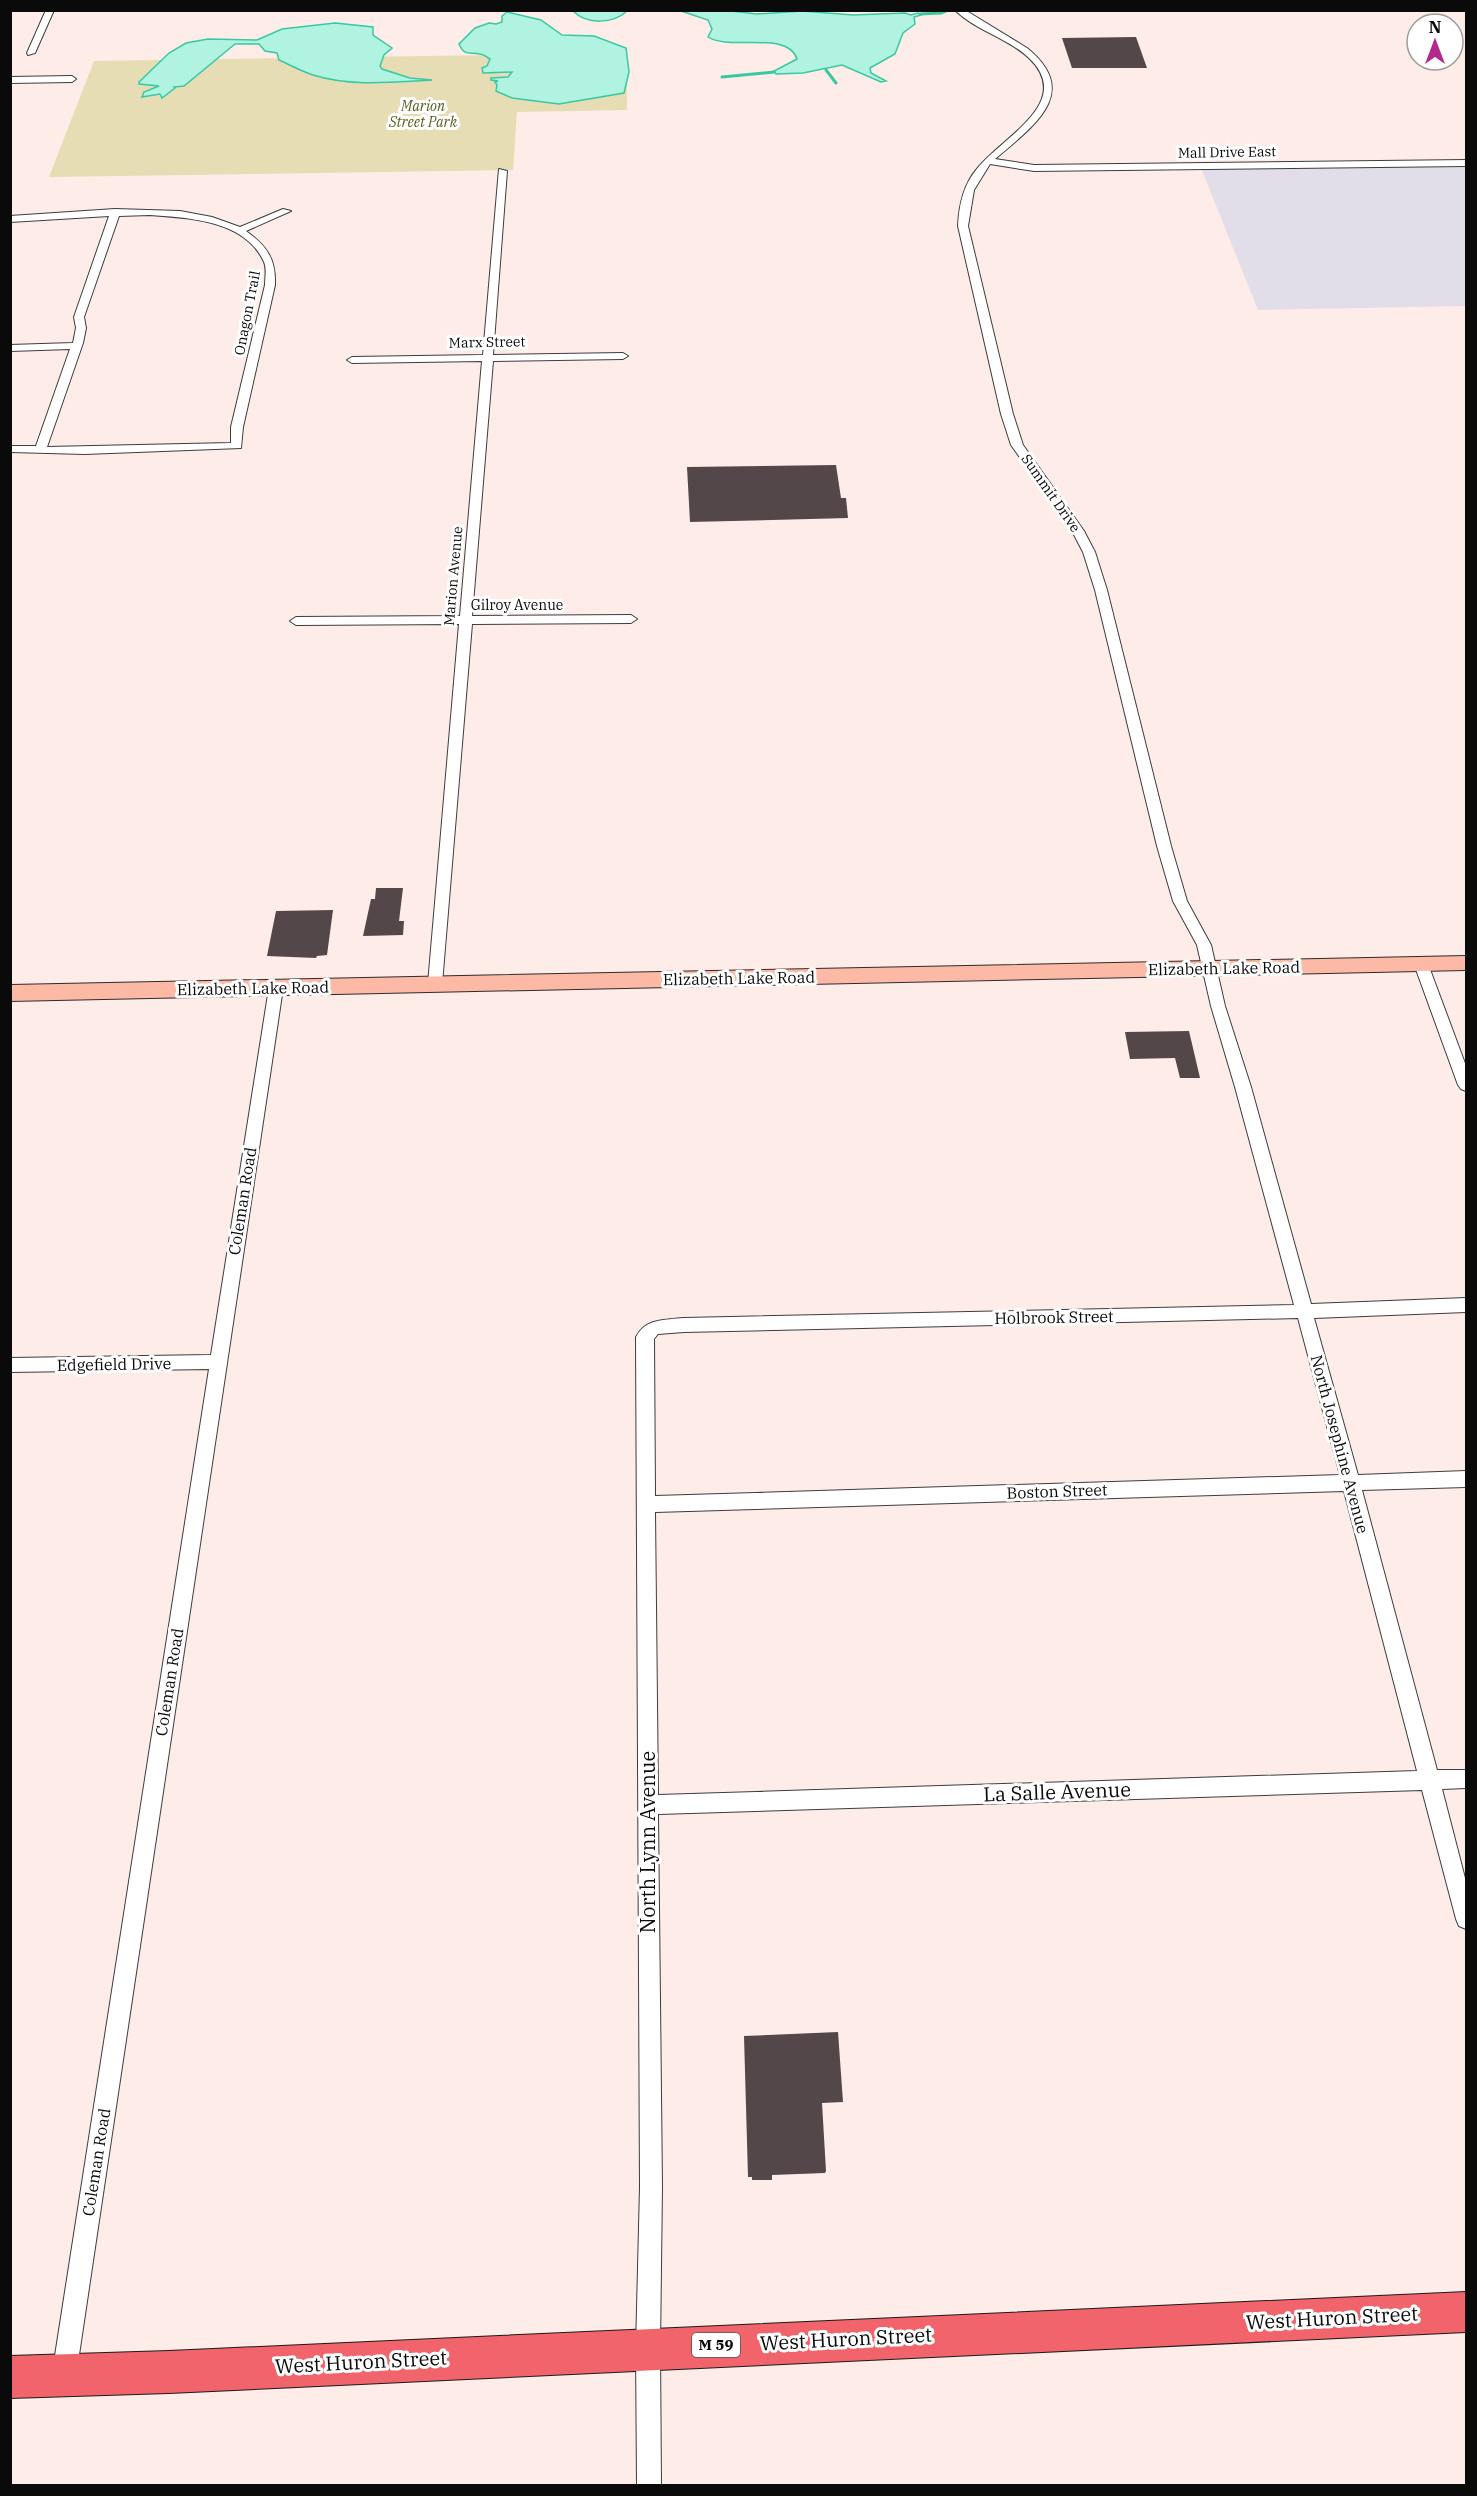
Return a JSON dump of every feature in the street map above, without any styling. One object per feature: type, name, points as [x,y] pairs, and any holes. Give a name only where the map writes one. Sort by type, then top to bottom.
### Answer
[{"type":"highway","name":"West Huron Street","points":[[10,2377],[1467,2312]]},
{"type":"main road","name":"Elizabeth Lake Road","points":[[10,993],[1467,963]]},
{"type":"street","points":[[30,54],[50,10]]},
{"type":"street","name":"Summit Drive","points":[[959,10],[1023,50],[1045,71],[1050,82],[1044,107],[980,169],[969,187],[963,207],[963,226],[1007,414],[1017,446],[1078,531],[1089,552],[1101,590],[1110,637],[1180,901],[1204,945],[1210,969]]},
{"type":"street","points":[[10,80],[72,79]]},
{"type":"street","name":"Mall Drive East","points":[[988,161],[1034,168],[1467,163]]},
{"type":"street","name":"Marion Avenue","points":[[435,984],[502,171]]},
{"type":"street","points":[[238,231],[286,211]]},
{"type":"street","points":[[10,449],[40,451],[77,346],[81,328],[79,317],[115,212]]},
{"type":"street","name":"Onagon Trail","points":[[10,219],[115,212],[178,213],[220,223],[238,231],[256,243],[271,264],[268,295],[237,426],[237,446],[40,451]]},
{"type":"street","points":[[10,348],[77,346]]},
{"type":"street","name":"Marx Street","points":[[352,360],[623,356]]},
{"type":"street","name":"Gilroy Avenue","points":[[296,621],[631,619]]},
{"type":"street","points":[[1421,964],[1467,1085]]},
{"type":"street","name":"North Josephine Avenue","points":[[1210,969],[1351,1482],[1467,1919]]},
{"type":"street","name":"Coleman Road","points":[[64,2376],[217,1362],[276,988]]},
{"type":"street","name":"Holbrook Street","points":[[645,1337],[653,1328],[684,1325],[1303,1311],[1467,1305]]},
{"type":"street","name":"North Lynn Avenue","points":[[645,1337],[648,1504],[651,2187],[648,2348],[649,2486]]},
{"type":"street","name":"Edgefield Drive","points":[[10,1365],[217,1362]]},
{"type":"street","name":"Boston Street","points":[[648,1504],[1467,1479]]},
{"type":"street","name":"La Salle Avenue","points":[[648,1805],[1467,1779]]},
{"type":"shaded area","points":[[573,11],[627,11],[615,18],[593,21]]},
{"type":"shaded area","points":[[681,11],[731,11],[757,14],[802,11],[853,15],[918,13],[921,15],[914,17],[915,24],[903,33],[895,54],[870,68],[871,73],[886,81],[881,82],[842,65],[803,73],[776,74],[774,71],[797,59],[791,50],[782,45],[770,43],[717,41],[708,37],[712,29],[708,20]]},
{"type":"shaded area","points":[[507,12],[541,20],[562,35],[594,36],[626,48],[629,72],[624,93],[559,104],[512,98],[496,91],[495,82],[498,81],[491,80],[491,78],[508,77],[512,72],[483,73],[482,68],[487,66],[490,59],[481,54],[465,52],[459,44],[475,28],[489,23],[502,22],[502,16]]},
{"type":"shaded area","points":[[335,23],[373,27],[373,35],[392,48],[384,55],[380,66],[382,69],[410,78],[432,80],[372,83],[327,79],[279,60],[277,53],[265,51],[259,44],[235,44],[184,86],[174,87],[162,98],[160,94],[142,97],[144,92],[159,86],[139,84],[139,82],[169,53],[186,43],[208,39],[257,40],[282,29]]},
{"type":"shaded area","points":[[1466,165],[1466,306],[1258,310],[1201,168]]},
{"type":"green space","name":"Marion Street Park","points":[[627,53],[627,110],[517,112],[513,170],[49,177],[94,61]]},
{"type":"building","points":[[1136,37],[1147,68],[1072,68],[1062,38]]},
{"type":"building","points":[[836,465],[841,498],[846,498],[848,518],[690,522],[687,467]]},
{"type":"building","points":[[376,888],[403,888],[399,921],[404,921],[403,935],[363,936],[371,899],[375,899]]},
{"type":"building","points":[[333,910],[327,955],[316,958],[267,956],[276,911]]},
{"type":"building","points":[[1189,1031],[1200,1078],[1180,1078],[1175,1058],[1130,1059],[1125,1032]]},
{"type":"building","points":[[838,2032],[843,2102],[822,2103],[825,2173],[772,2175],[772,2180],[752,2180],[752,2177],[748,2177],[744,2036]]},
{"type":"waterway","points":[[920,14],[941,13],[948,10]]},
{"type":"waterway","points":[[826,70],[836,83]]},
{"type":"waterway","points":[[722,77],[774,72]]}]
